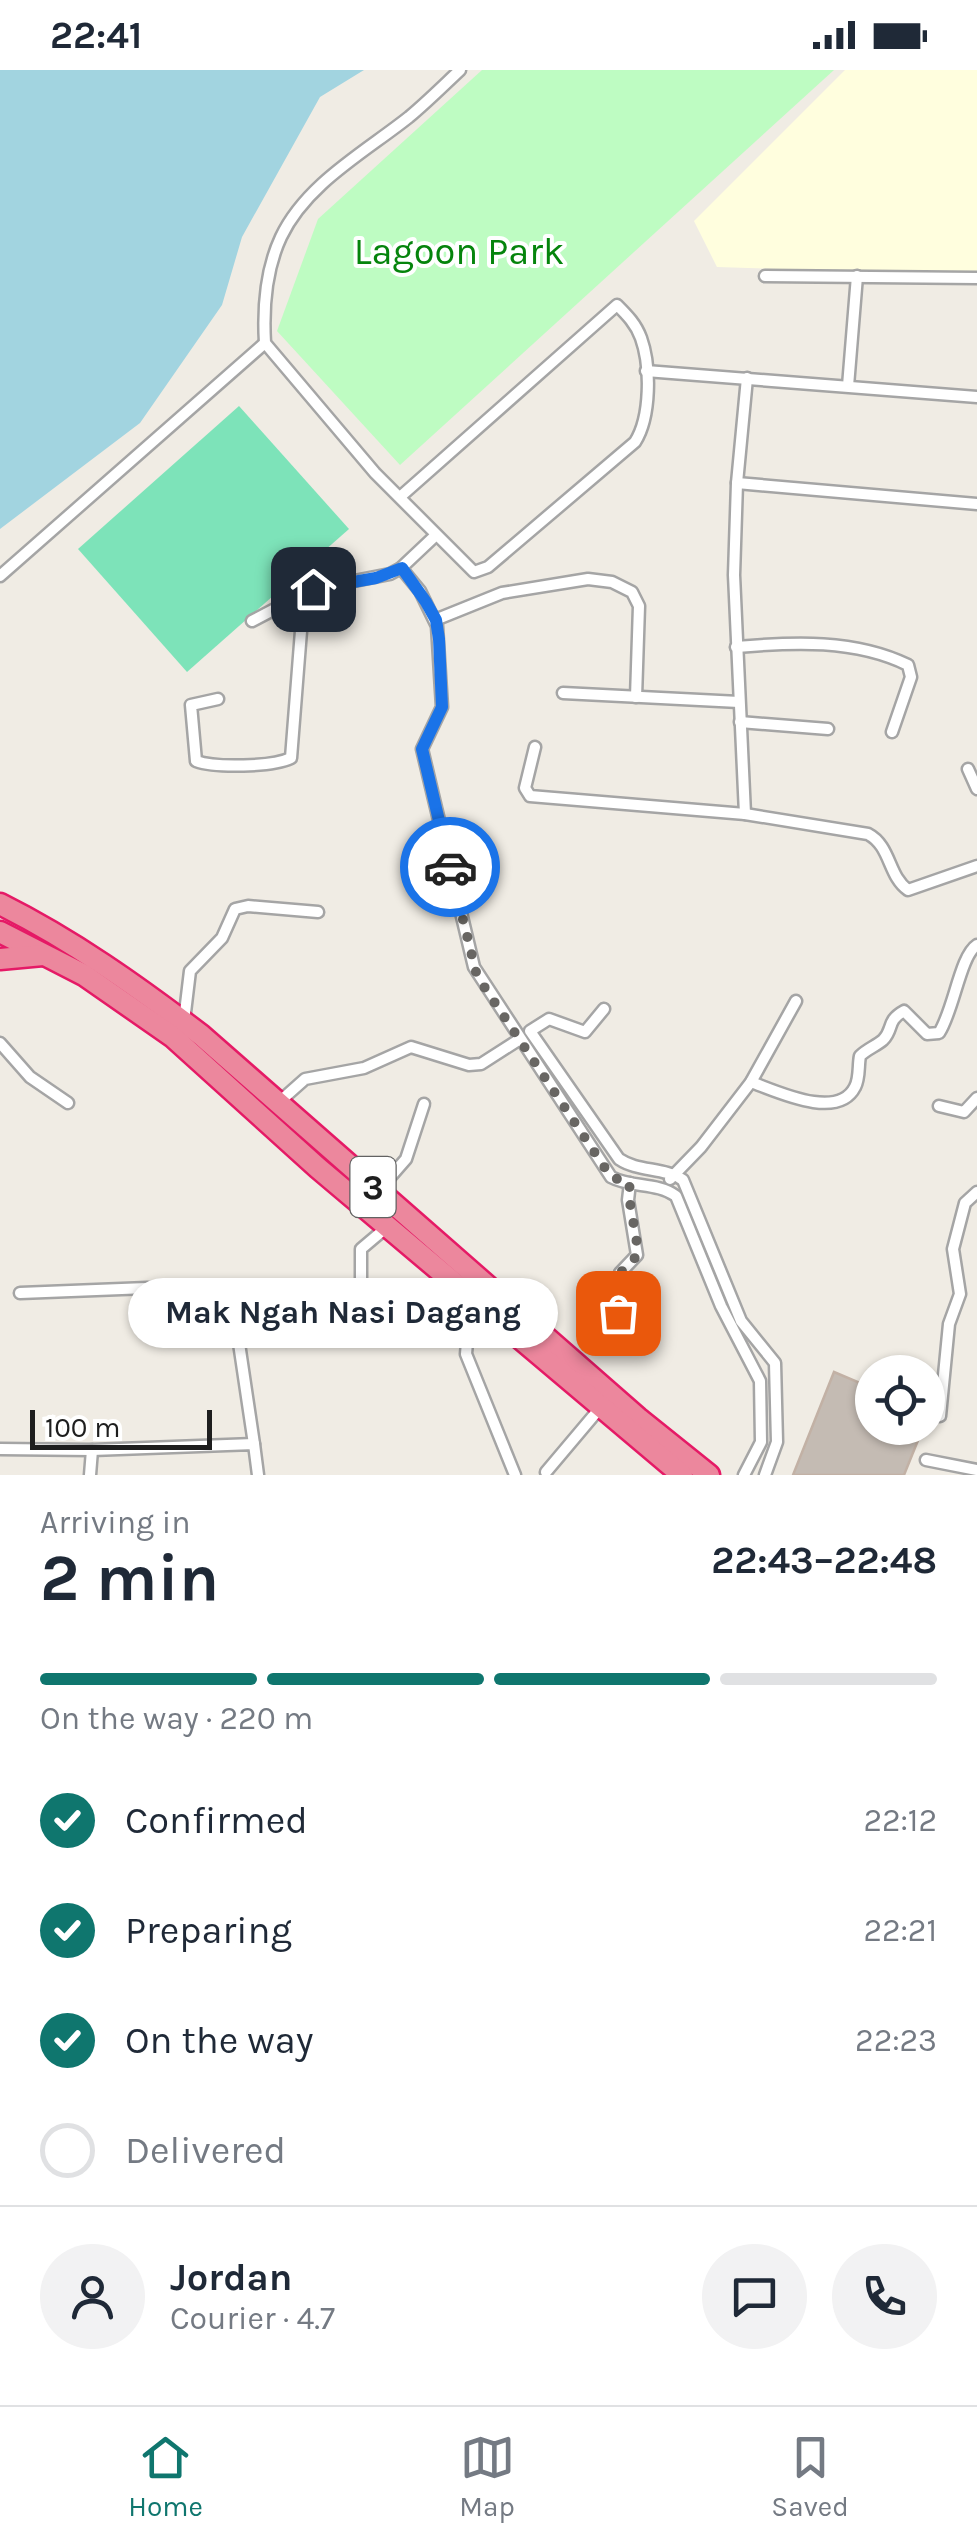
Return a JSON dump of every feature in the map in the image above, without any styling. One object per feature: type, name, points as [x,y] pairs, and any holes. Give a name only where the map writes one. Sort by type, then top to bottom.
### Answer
[{"type":"highway","name":"3","points":[[0,904],[75,945],[184,1022],[378,1191],[400,1229],[483,1308],[682,1475]]},
{"type":"highway","points":[[0,918],[24,916]]},
{"type":"highway","name":"3","points":[[0,932],[84,975],[173,1037],[400,1229],[709,1475]]},
{"type":"highway","points":[[0,959],[44,955]]},
{"type":"street","points":[[0,576],[260,347],[269,276],[281,237],[304,204],[460,70]]},
{"type":"street","points":[[765,276],[977,278]]},
{"type":"street","points":[[848,386],[857,276]]},
{"type":"street","points":[[260,347],[400,497],[432,538],[468,570],[481,571],[635,442],[644,424],[646,371],[643,342],[635,325],[617,305],[400,497]]},
{"type":"street","points":[[646,371],[977,397]]},
{"type":"street","points":[[745,814],[734,575],[736,483],[747,378]]},
{"type":"street","points":[[736,483],[977,504]]},
{"type":"street","points":[[252,620],[313,589],[376,578],[402,568],[432,538]]},
{"type":"street","points":[[402,568],[436,620],[443,699],[440,716],[422,749],[474,967],[611,1177],[676,1196],[720,1306],[760,1382],[762,1434],[758,1453],[744,1475]]},
{"type":"street","points":[[436,620],[502,593],[588,579],[612,582],[632,592],[639,606],[636,697]]},
{"type":"street","points":[[218,699],[192,705],[196,761],[240,764],[291,758],[302,631],[300,596]]},
{"type":"street","points":[[736,647],[794,643],[850,647],[908,666],[911,677],[892,732]]},
{"type":"street","points":[[563,693],[739,702]]},
{"type":"street","points":[[740,722],[828,729]]},
{"type":"street","points":[[535,747],[525,788],[530,796],[745,814],[868,834],[881,843],[898,881],[908,890],[977,866]]},
{"type":"street","points":[[968,769],[977,789]]},
{"type":"street","points":[[184,1022],[190,971],[222,938],[235,910],[248,906],[318,912]]},
{"type":"street","points":[[751,1082],[810,1101],[829,1104],[844,1098],[858,1083],[860,1056],[884,1038],[890,1022],[899,1014],[927,1034],[939,1032],[960,983],[966,956],[977,944]]},
{"type":"street","points":[[666,1190],[672,1174],[701,1146],[751,1082],[796,1001]]},
{"type":"street","points":[[604,1008],[585,1032],[549,1019],[530,1031],[619,1158],[632,1166],[683,1180],[741,1322],[776,1363],[776,1442],[765,1475]]},
{"type":"street","points":[[278,1104],[305,1079],[364,1068],[412,1046],[469,1065],[481,1064],[520,1039]]},
{"type":"street","points":[[0,1043],[30,1077],[68,1103]]},
{"type":"street","points":[[938,1106],[964,1112],[977,1098]]},
{"type":"street","points":[[378,1191],[406,1159],[424,1104]]},
{"type":"street","points":[[605,1317],[622,1310],[620,1273],[636,1255],[628,1200],[630,1183]]},
{"type":"street","points":[[945,1370],[950,1324],[960,1294],[953,1248],[965,1203],[977,1192]]},
{"type":"street","points":[[236,1326],[361,1319],[361,1249],[400,1229]]},
{"type":"street","points":[[20,1294],[147,1288],[220,1290],[231,1296],[258,1475]]},
{"type":"street","points":[[483,1308],[468,1330],[466,1354],[515,1475]]},
{"type":"street","points":[[546,1472],[600,1408]]},
{"type":"street","points":[[0,1449],[254,1444]]},
{"type":"street","points":[[90,1475],[92,1450]]},
{"type":"street","points":[[926,1460],[977,1470]]},
{"type":"shaded area","points":[[845,70],[977,70],[977,275],[717,267],[694,221]]},
{"type":"green space","name":"Lagoon Park","points":[[482,70],[834,70],[400,465],[277,331],[318,219]]},
{"type":"green space","points":[[239,406],[349,529],[187,672],[78,549]]},
{"type":"water","points":[[0,70],[364,70],[320,97],[242,237],[222,305],[140,423],[0,529]]},
{"type":"building","points":[[834,1372],[855,1381],[855,1445],[916,1445],[904,1475],[793,1475]]},
{"type":"way so far","points":[[450,867],[477,976],[611,1177],[630,1183],[628,1200],[637,1248],[634,1259],[620,1273],[623,1306],[618,1313]]},
{"type":"place","name":"Mak Ngah Nasi Dagang","points":[[618,1313]]},
{"type":"route","points":[[313,589],[376,578],[402,568],[436,620],[443,699],[440,716],[422,749],[450,867]]}]
